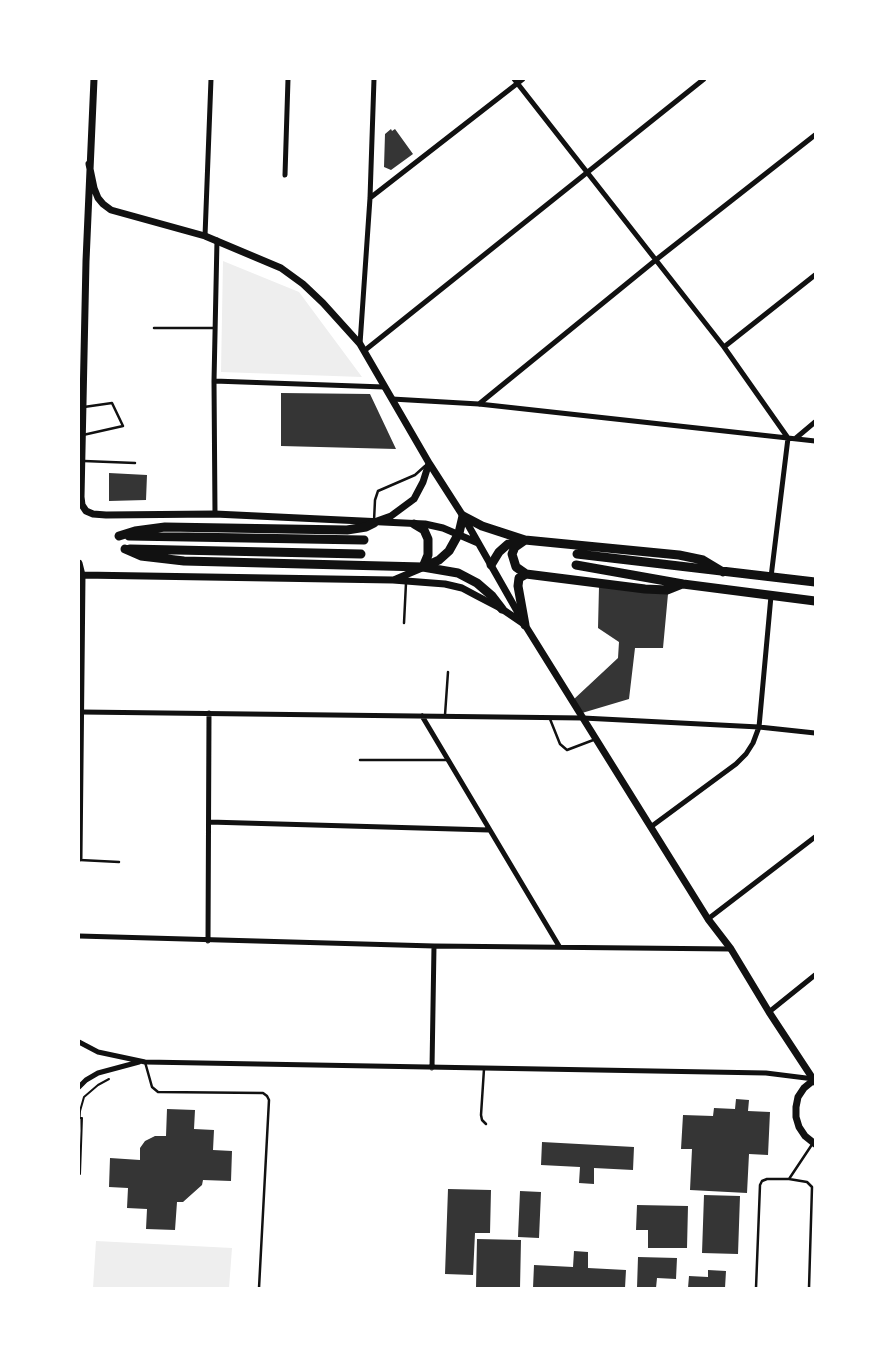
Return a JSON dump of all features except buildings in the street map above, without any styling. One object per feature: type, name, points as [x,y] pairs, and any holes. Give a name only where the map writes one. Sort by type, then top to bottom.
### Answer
[{"type":"main road","points":[[423,567],[439,560],[449,551],[459,533],[463,516],[482,526],[525,540],[679,555],[703,560],[723,572]]},
{"type":"main road","points":[[364,540],[119,536],[135,531],[165,527],[347,530],[366,527],[374,522]]},
{"type":"main road","points":[[414,524],[424,530],[428,540],[428,555],[423,567]]},
{"type":"main road","points":[[491,565],[499,552],[508,544],[525,540]]},
{"type":"main road","points":[[525,540],[515,546],[512,554],[516,567],[526,574],[645,589],[667,590],[683,584]]},
{"type":"main road","points":[[361,554],[122,549],[141,556],[184,561],[423,567],[458,574],[477,583],[492,596],[502,609]]},
{"type":"main road","points":[[577,554],[815,582]]},
{"type":"main road","points":[[576,565],[683,584],[815,601]]},
{"type":"main road","points":[[525,625],[518,586],[519,578],[526,574]]},
{"type":"street","points":[[94,79],[89,164],[84,395],[81,406],[83,435],[81,460],[82,505],[86,511],[93,514],[106,515],[215,514],[414,524],[443,528],[459,533],[478,543]]},
{"type":"street","points":[[205,236],[211,79]]},
{"type":"street","points":[[285,175],[288,79]]},
{"type":"street","points":[[360,344],[370,198],[374,79]]},
{"type":"street","points":[[370,198],[516,81],[523,79]]},
{"type":"street","points":[[364,351],[704,79]]},
{"type":"street","points":[[516,81],[657,259],[724,347],[788,438],[771,577]]},
{"type":"street","points":[[479,404],[657,259],[815,135]]},
{"type":"street","points":[[89,164],[98,198],[102,204],[111,210],[217,240],[282,268],[323,303],[360,344],[429,463],[463,516],[525,625],[652,826],[708,919],[730,949],[769,1012],[815,1080]]},
{"type":"street","points":[[215,514],[214,381],[217,240]]},
{"type":"street","points":[[724,347],[815,275]]},
{"type":"street","points":[[214,381],[384,387]]},
{"type":"street","points":[[392,399],[479,404],[815,441]]},
{"type":"street","points":[[796,438],[815,422]]},
{"type":"street","points":[[374,522],[391,516],[414,498],[423,482],[429,463]]},
{"type":"street","points":[[79,563],[82,575],[79,859]]},
{"type":"street","points":[[393,580],[423,567]]},
{"type":"street","points":[[82,575],[393,580],[445,584],[462,588],[502,609],[525,625]]},
{"type":"street","points":[[652,826],[736,764],[753,743],[759,726],[771,596]]},
{"type":"street","points":[[81,712],[583,718],[759,726],[815,733]]},
{"type":"street","points":[[208,940],[209,714]]},
{"type":"street","points":[[422,716],[559,946]]},
{"type":"street","points":[[209,822],[489,830]]},
{"type":"street","points":[[708,919],[815,837]]},
{"type":"street","points":[[79,936],[434,946],[730,949]]},
{"type":"street","points":[[432,1068],[434,946]]},
{"type":"street","points":[[769,1012],[815,975]]},
{"type":"street","points":[[79,1042],[98,1052],[144,1061],[766,1074],[815,1080]]},
{"type":"street","points":[[79,1087],[98,1073],[144,1061]]},
{"type":"street","points":[[814,1143],[805,1136],[799,1127],[796,1107],[798,1096],[804,1088],[815,1080]]},
{"type":"lane","points":[[154,328],[215,328]]},
{"type":"lane","points":[[81,406],[112,403],[124,426],[83,435]]},
{"type":"lane","points":[[81,460],[135,463]]},
{"type":"lane","points":[[374,522],[378,491],[415,475],[429,463]]},
{"type":"lane","points":[[404,623],[406,581]]},
{"type":"lane","points":[[445,716],[448,672]]},
{"type":"lane","points":[[550,718],[560,744],[567,750],[596,739]]},
{"type":"lane","points":[[360,760],[448,760]]},
{"type":"lane","points":[[79,859],[119,862]]},
{"type":"lane","points":[[144,1061],[152,1087],[158,1092],[263,1093],[267,1096],[269,1100],[259,1288]]},
{"type":"lane","points":[[484,1068],[482,1120],[486,1124]]},
{"type":"lane","points":[[789,1179],[814,1143]]},
{"type":"lane","points":[[756,1288],[760,1186],[762,1181],[766,1179],[789,1179],[807,1182],[812,1187],[809,1288]]},
{"type":"path","points":[[79,1131],[80,1110],[84,1097],[98,1085],[112,1078]]},
{"type":"path","points":[[79,1174],[80,1118]]},
{"type":"shaded area","points":[[223,261],[299,292],[362,377],[221,372]]},
{"type":"shaded area","points":[[96,1241],[232,1248],[229,1288],[93,1288]]}]
